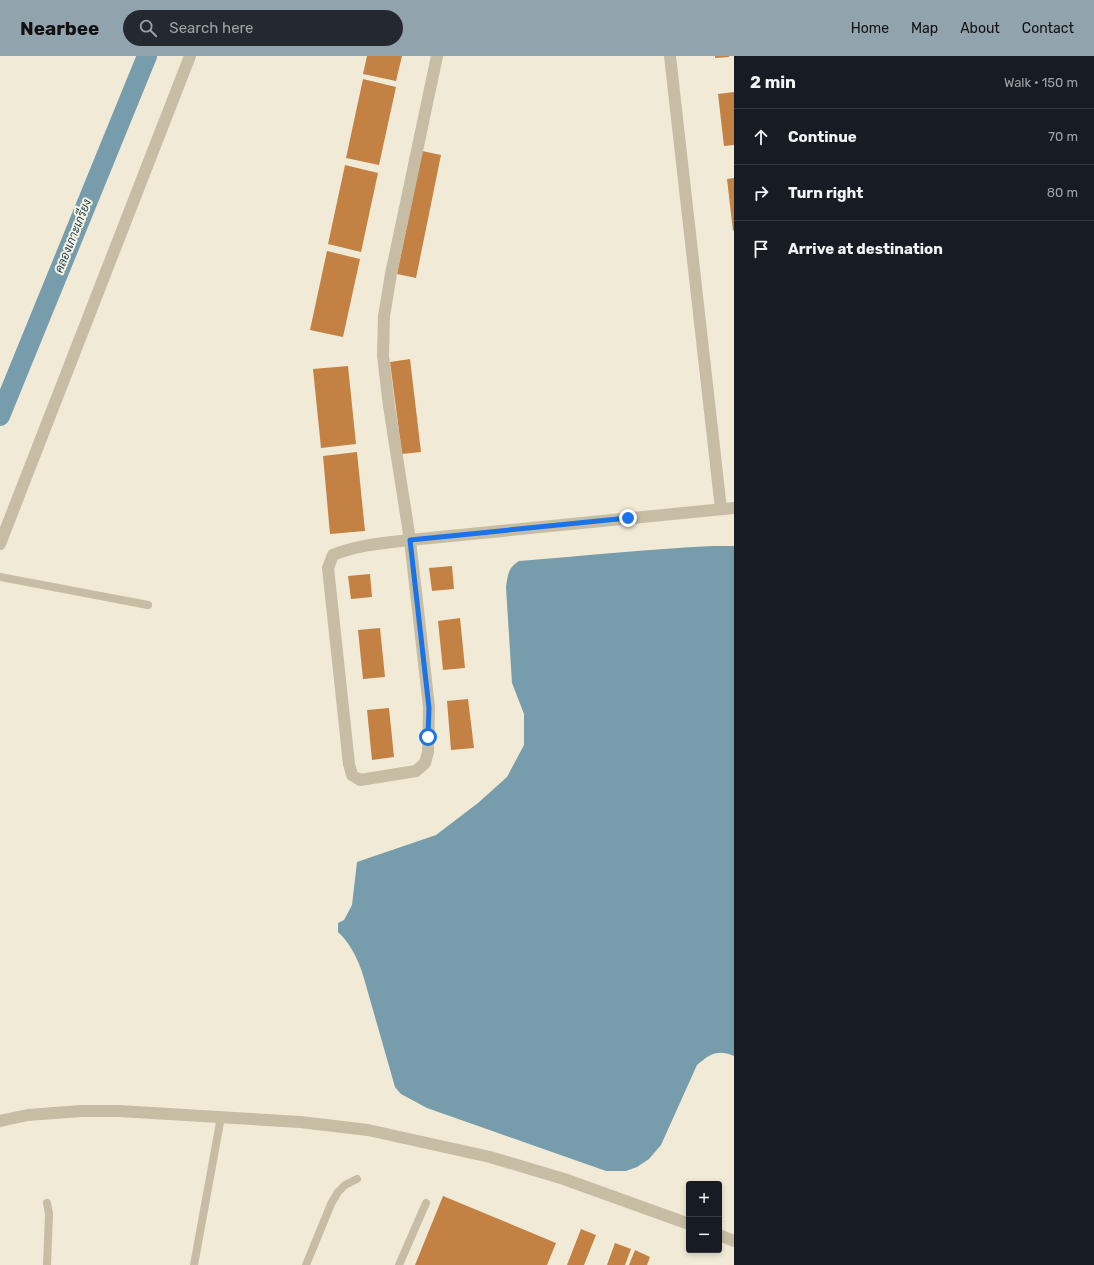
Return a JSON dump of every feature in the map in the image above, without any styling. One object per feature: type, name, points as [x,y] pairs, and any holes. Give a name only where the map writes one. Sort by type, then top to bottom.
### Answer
[{"type":"street","points":[[0,541],[190,56]]},
{"type":"street","points":[[437,56],[391,274],[384,316],[383,356],[387,392],[410,540],[429,708],[428,752],[425,763],[416,771],[360,780],[352,775],[349,764],[328,568],[333,555],[346,550],[410,540],[734,508]]},
{"type":"street","points":[[670,56],[721,509]]},
{"type":"street","points":[[0,1121],[28,1115],[81,1111],[119,1111],[300,1122],[368,1130],[490,1157],[564,1179],[686,1223]]},
{"type":"street","points":[[722,1236],[734,1241]]},
{"type":"lane","points":[[0,577],[148,605]]},
{"type":"lane","points":[[194,1265],[221,1117]]},
{"type":"lane","points":[[306,1265],[331,1204],[338,1192],[344,1185],[357,1179]]},
{"type":"lane","points":[[47,1203],[49,1214],[47,1265]]},
{"type":"lane","points":[[399,1265],[426,1203]]},
{"type":"water","points":[[713,546],[734,546],[734,1056],[718,1053],[710,1055],[697,1065],[661,1145],[649,1159],[637,1167],[626,1171],[606,1171],[427,1108],[401,1094],[395,1087],[361,969],[350,946],[338,932],[338,923],[344,920],[352,905],[357,862],[436,835],[478,803],[507,777],[524,745],[524,714],[512,683],[506,587],[508,575],[513,566],[519,561]]},
{"type":"building","points":[[367,56],[402,56],[396,81],[363,74]]},
{"type":"building","points":[[715,56],[729,56],[729,57],[715,58]]},
{"type":"building","points":[[363,79],[396,87],[379,165],[346,158]]},
{"type":"building","points":[[734,92],[734,145],[724,146],[718,94]]},
{"type":"building","points":[[422,151],[441,155],[416,278],[397,274]]},
{"type":"building","points":[[345,165],[378,173],[361,252],[328,244]]},
{"type":"building","points":[[734,178],[734,230],[733,231],[727,179]]},
{"type":"building","points":[[327,251],[360,259],[343,337],[310,330]]},
{"type":"building","points":[[410,359],[421,452],[402,454],[390,362]]},
{"type":"building","points":[[348,366],[356,444],[321,448],[313,369]]},
{"type":"building","points":[[357,452],[365,531],[330,534],[323,456]]},
{"type":"building","points":[[452,566],[454,589],[432,591],[429,568]]},
{"type":"building","points":[[370,574],[372,597],[351,599],[348,576]]},
{"type":"building","points":[[460,618],[465,668],[443,670],[438,621]]},
{"type":"building","points":[[380,628],[385,677],[363,679],[358,630]]},
{"type":"building","points":[[468,699],[474,748],[451,750],[447,701]]},
{"type":"building","points":[[389,708],[394,757],[372,760],[367,710]]},
{"type":"building","points":[[443,1196],[556,1243],[547,1265],[415,1265]]},
{"type":"building","points":[[581,1229],[596,1235],[584,1265],[567,1265]]},
{"type":"building","points":[[615,1243],[631,1249],[625,1265],[607,1265]]},
{"type":"building","points":[[635,1250],[650,1257],[647,1265],[629,1265]]},
{"type":"waterway","name":"คลองเกาะเกรียง","points":[[0,416],[147,56]]},
{"type":"route","points":[[428,737],[429,708],[410,540],[628,518]]}]
